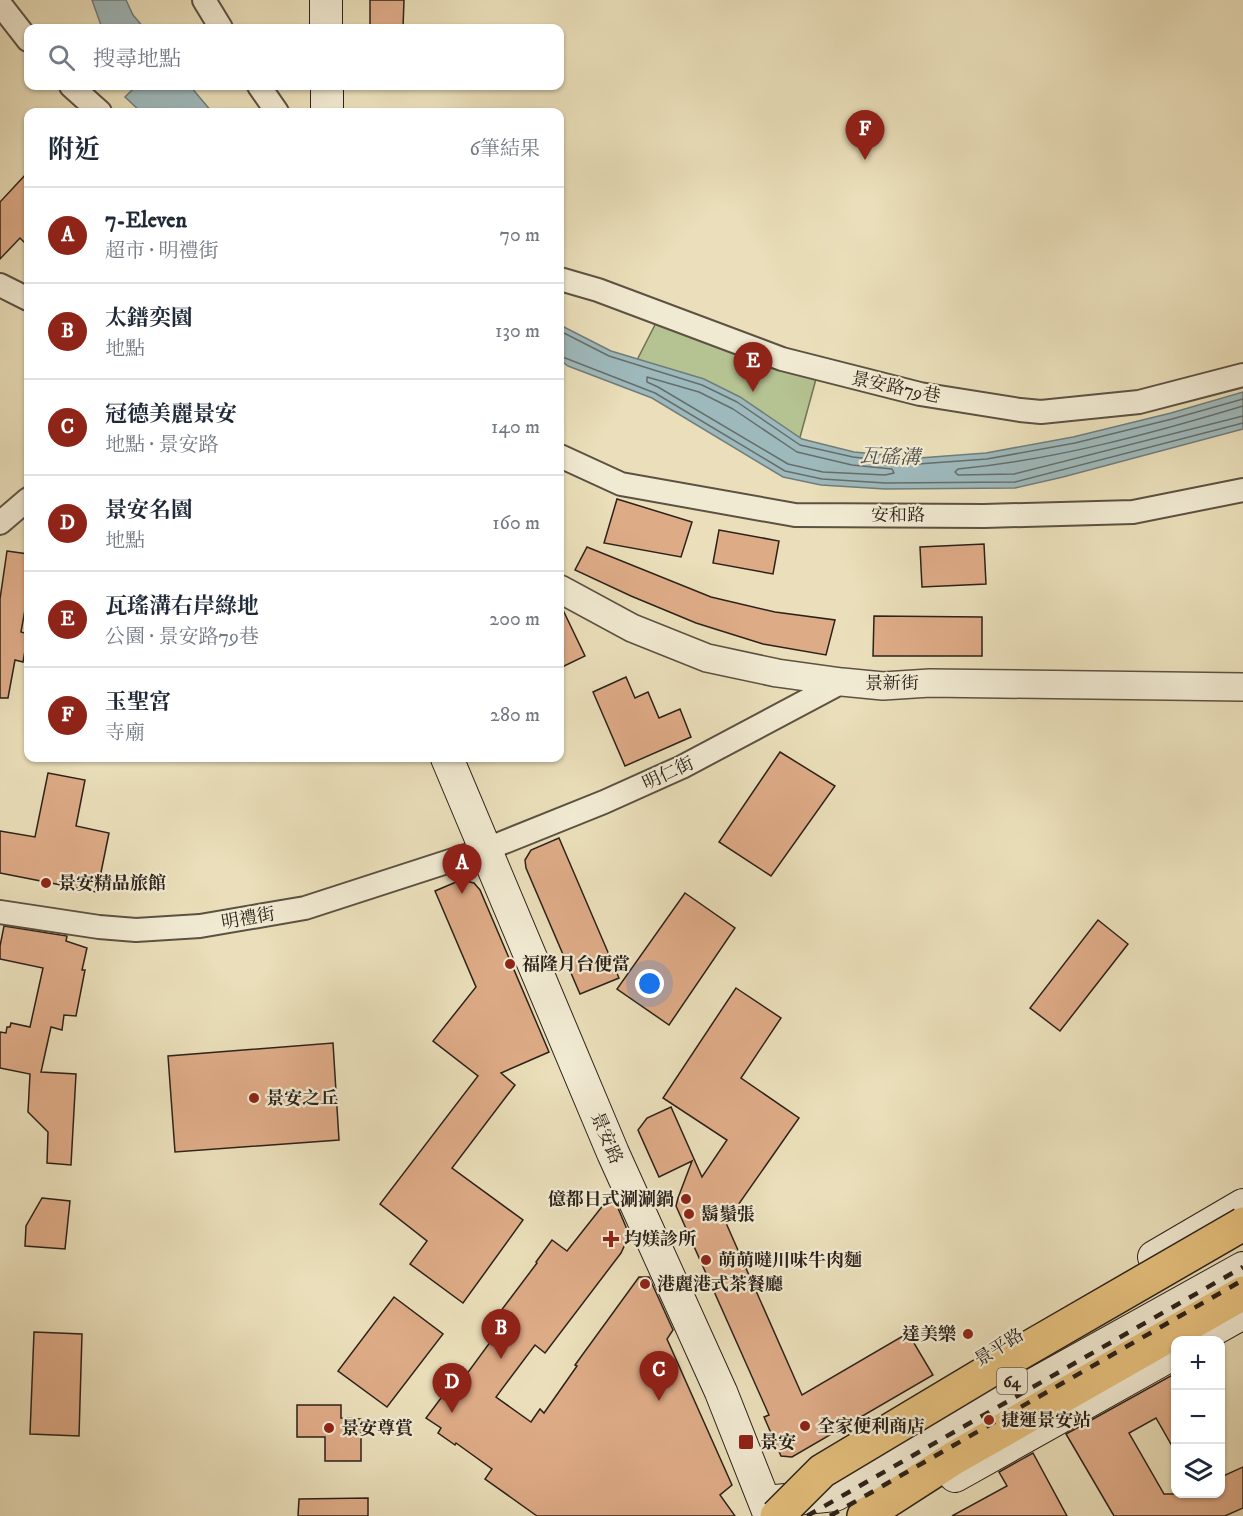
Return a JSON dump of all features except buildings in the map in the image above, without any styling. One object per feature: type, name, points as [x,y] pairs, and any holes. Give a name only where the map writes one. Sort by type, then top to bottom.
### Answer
[{"type":"highway","points":[[768,1513],[822,1471],[999,1365],[1243,1224]]},
{"type":"highway","name":"64","points":[[768,1513],[921,1433],[1243,1249]]},
{"type":"highway","name":"64","points":[[864,1516],[954,1458],[1243,1293]]},
{"type":"main road","points":[[326,0],[326,24]]},
{"type":"main road","points":[[327,90],[327,108]]},
{"type":"main road","name":"景安路","points":[[449,762],[613,1153],[721,1392],[768,1513]]},
{"type":"main road","name":"景平路","points":[[768,1513],[815,1461],[1036,1324],[1243,1205]]},
{"type":"main road","points":[[768,1513],[835,1495],[1243,1268]]},
{"type":"main road","points":[[1204,1336],[1243,1313]]},
{"type":"main road","points":[[884,1516],[1171,1355]]},
{"type":"street","points":[[204,0],[219,24]]},
{"type":"street","points":[[0,4],[24,35]]},
{"type":"street","points":[[75,90],[96,108]]},
{"type":"street","points":[[262,90],[275,108]]},
{"type":"street","name":"景安路79巷","points":[[564,280],[598,290],[791,362],[920,394],[1020,410],[1041,412],[1139,402],[1243,375]]},
{"type":"street","points":[[0,285],[24,297]]},
{"type":"street","name":"安和路","points":[[564,458],[621,484],[795,515],[984,516],[1133,512],[1243,490]]},
{"type":"street","points":[[0,523],[24,502]]},
{"type":"street","name":"景新街","points":[[564,591],[632,628],[707,658],[777,673],[884,686],[930,683],[1243,687]]},
{"type":"street","name":"明仁街","points":[[487,849],[682,767],[842,682]]},
{"type":"street","name":"明禮街","points":[[0,912],[135,930],[200,926],[305,908],[487,849]]},
{"type":"green space","points":[[657,321],[816,379],[799,441],[635,364]]},
{"type":"water","points":[[92,0],[126,0],[133,15],[141,24],[101,24]]},
{"type":"water","points":[[132,90],[193,90],[209,108],[137,108],[125,97]]},
{"type":"water","name":"瓦磘溝","points":[[564,327],[611,351],[704,379],[740,397],[802,439],[854,452],[919,458],[986,453],[1073,437],[1171,413],[1243,392],[1243,429],[1015,488],[885,489],[821,485],[783,477],[652,398],[564,363]]},
{"type":"railway","points":[[807,1516],[1243,1267]]},
{"type":"railway","points":[[830,1516],[1243,1280]]},
{"type":"place","name":"玉聖宮","points":[[865,160]]},
{"type":"place","name":"瓦瑤溝右岸綠地","points":[[753,392]]},
{"type":"place","name":"景安精品旅館","points":[[46,883]]},
{"type":"place","name":"7-Eleven","points":[[462,894]]},
{"type":"place","name":"福隆月台便當","points":[[510,964]]},
{"type":"place","name":"景安之丘","points":[[254,1098]]},
{"type":"place","name":"億都日式涮涮鍋","points":[[686,1199]]},
{"type":"place","name":"鬍鬚張","points":[[689,1214]]},
{"type":"place","name":"均媄診所","points":[[611,1239]]},
{"type":"place","name":"萌萌噠川味牛肉麵","points":[[706,1260]]},
{"type":"place","name":"港麗港式茶餐廳","points":[[645,1284]]},
{"type":"place","name":"達美樂","points":[[968,1334]]},
{"type":"place","name":"太鐠奕園","points":[[501,1359]]},
{"type":"place","name":"冠德美麗景安","points":[[659,1401]]},
{"type":"place","name":"景安名園","points":[[452,1413]]},
{"type":"place","name":"捷運景安站","points":[[989,1420]]},
{"type":"place","name":"全家便利商店","points":[[805,1426]]},
{"type":"place","name":"景安尊賞","points":[[329,1428]]},
{"type":"place","name":"景安","points":[[746,1442]]}]
